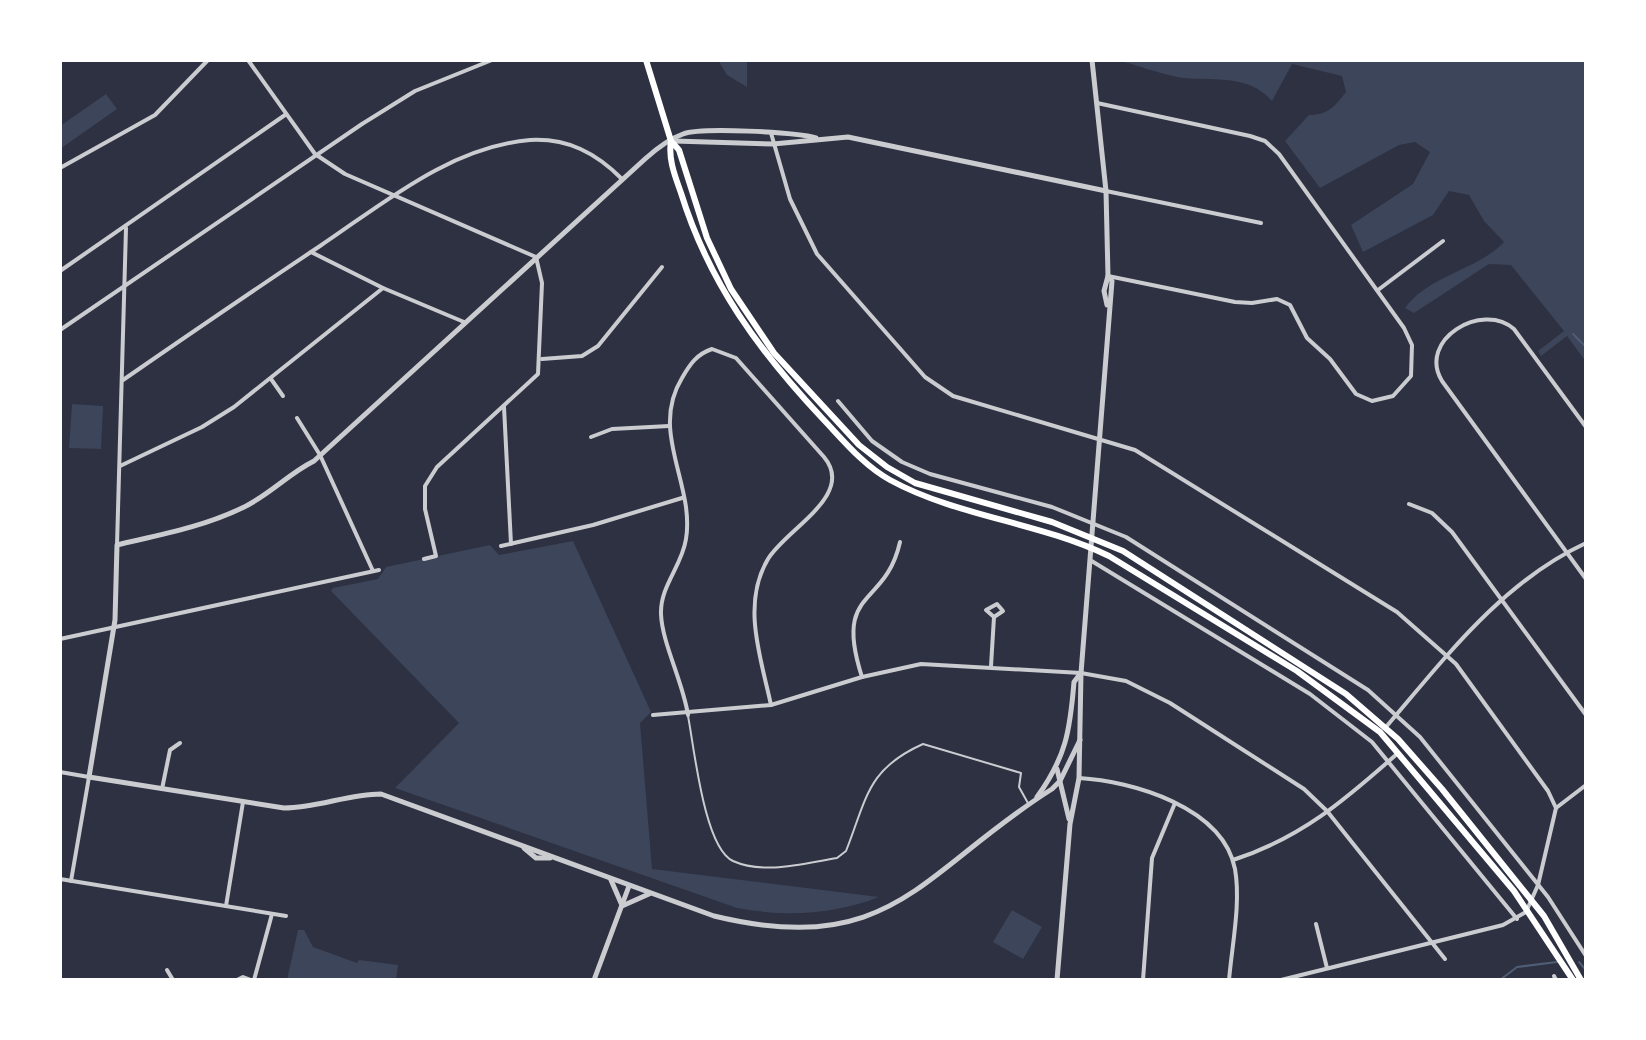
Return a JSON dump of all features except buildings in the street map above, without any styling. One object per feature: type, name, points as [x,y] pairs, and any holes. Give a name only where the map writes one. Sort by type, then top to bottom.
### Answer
[{"type":"main road","points":[[646,60],[671,141],[679,150],[707,238],[731,289],[774,353],[852,438],[887,467],[915,483],[1092,537],[1152,567],[1346,694],[1415,756],[1532,900],[1581,980]]},
{"type":"main road","points":[[671,141],[668,154],[690,222],[727,301],[771,362],[866,463],[917,493],[1090,547],[1135,570],[1297,671],[1359,714],[1399,752],[1528,909],[1573,980]]},
{"type":"street","points":[[60,168],[155,115],[208,60]]},
{"type":"street","points":[[248,60],[315,154],[345,174],[536,257]]},
{"type":"street","points":[[60,330],[315,154],[415,91],[492,60]]},
{"type":"street","points":[[1057,980],[1070,824],[1079,778],[1081,673],[1107,306],[1104,297],[1104,280],[1108,276],[1106,191],[1092,60]]},
{"type":"street","points":[[1097,103],[1265,141],[1279,154],[1404,328],[1412,345],[1414,363],[1402,388],[1393,396],[1372,401],[1356,394],[1330,359],[1307,338],[1290,305],[1277,299],[1235,302],[1108,276]]},
{"type":"street","points":[[60,271],[285,115]]},
{"type":"street","points":[[117,545],[199,524],[241,509],[279,487],[320,455],[622,179],[671,141],[685,133],[799,132],[816,138]]},
{"type":"street","points":[[771,133],[800,225],[817,254],[925,377],[964,400],[1100,438],[1150,458],[1397,612],[1447,655],[1542,783],[1556,808]]},
{"type":"street","points":[[671,141],[773,144],[848,137],[1261,223]]},
{"type":"street","points":[[123,380],[395,196],[465,156],[529,140],[565,143],[587,150],[622,179]]},
{"type":"street","points":[[71,881],[113,628],[126,228]]},
{"type":"street","points":[[1378,290],[1443,241]]},
{"type":"street","points":[[311,252],[383,288],[464,322]]},
{"type":"street","points":[[424,559],[436,556],[425,509],[425,486],[437,467],[538,374],[542,359],[542,283],[536,257]]},
{"type":"street","points":[[542,359],[582,356],[598,346],[662,267]]},
{"type":"street","points":[[120,466],[202,427],[271,379],[383,288]]},
{"type":"street","points":[[1586,427],[1514,329],[1501,319],[1482,317],[1445,339],[1435,361],[1442,381],[1586,579]]},
{"type":"street","points":[[688,715],[683,683],[664,635],[661,615],[665,590],[686,539],[669,426],[670,405],[686,370],[698,355],[717,349],[736,358],[832,466],[834,484],[827,496],[770,556],[758,582],[753,607],[771,705]]},
{"type":"street","points":[[271,379],[283,396]]},
{"type":"street","points":[[838,401],[861,429],[886,452],[922,471],[1093,522],[1126,537],[1321,657],[1397,714],[1420,737],[1538,885],[1586,956]]},
{"type":"street","points":[[504,407],[511,544]]},
{"type":"street","points":[[60,639],[376,570],[320,455],[297,418]]},
{"type":"street","points":[[591,437],[612,429],[669,426]]},
{"type":"street","points":[[852,438],[861,429]]},
{"type":"street","points":[[501,546],[593,525],[682,498]]},
{"type":"street","points":[[1409,504],[1432,513],[1452,532],[1586,715]]},
{"type":"street","points":[[862,677],[853,648],[853,624],[863,599],[891,572],[900,542]]},
{"type":"street","points":[[1386,727],[1447,655],[1502,598],[1567,552],[1586,543]]},
{"type":"street","points":[[1090,560],[1329,707],[1389,760],[1517,919]]},
{"type":"street","points":[[991,666],[994,617]]},
{"type":"street","points":[[653,715],[688,715],[771,705],[862,677],[921,664],[1081,673],[1126,681],[1170,703],[1277,769],[1327,811],[1445,959]]},
{"type":"street","points":[[1036,799],[1057,769],[1067,746],[1074,682],[1081,673]]},
{"type":"street","points":[[60,772],[243,802],[301,808],[359,794],[381,794],[523,847],[536,858],[551,858],[754,926],[790,929],[827,926],[866,917],[913,896],[1060,781],[1080,740]]},
{"type":"street","points":[[162,789],[170,750],[180,743]]},
{"type":"street","points":[[1233,860],[1289,838],[1399,752]]},
{"type":"street","points":[[1057,769],[1070,824]]},
{"type":"street","points":[[1079,778],[1131,785],[1175,803],[1212,829],[1233,860],[1236,879],[1229,980]]},
{"type":"street","points":[[1281,980],[1517,919],[1528,909],[1538,885],[1556,808],[1586,785]]},
{"type":"street","points":[[226,906],[243,802]]},
{"type":"street","points":[[1143,980],[1152,858],[1175,803]]},
{"type":"street","points":[[60,879],[286,916]]},
{"type":"street","points":[[610,879],[617,890],[621,907]]},
{"type":"street","points":[[594,980],[629,886]]},
{"type":"street","points":[[621,907],[651,894]]},
{"type":"street","points":[[237,980],[246,977],[253,980],[272,914]]},
{"type":"street","points":[[1316,924],[1327,968]]},
{"type":"street","points":[[167,970],[173,980]]},
{"type":"lane","points":[[688,715],[695,763],[720,851],[732,861],[763,868],[837,858],[846,851],[874,780],[882,768],[923,744],[1021,773],[1019,787],[1029,805]]},
{"type":"shaded area","points":[[718,60],[747,60],[747,87],[727,75]]},
{"type":"shaded area","points":[[1117,60],[1586,60],[1586,362],[1567,336],[1541,356],[1538,351],[1564,331],[1511,265],[1489,264],[1414,313],[1405,308],[1427,288],[1493,252],[1504,242],[1484,221],[1469,195],[1449,191],[1433,215],[1363,252],[1351,225],[1413,184],[1430,152],[1415,142],[1399,145],[1320,188],[1285,141],[1309,115],[1326,111],[1338,102],[1346,92],[1342,76],[1292,64],[1272,101],[1253,86],[1242,83],[1178,77]]},
{"type":"shaded area","points":[[106,94],[117,109],[60,149],[60,126]]},
{"type":"shaded area","points":[[72,404],[103,406],[101,449],[69,448]]},
{"type":"shaded area","points":[[573,541],[651,712],[640,723],[652,869],[879,897],[844,908],[809,913],[773,913],[737,908],[395,788],[459,723],[331,591],[333,588],[378,579],[386,567],[490,545],[499,555]]},
{"type":"shaded area","points":[[1012,910],[1042,927],[1023,959],[993,942]]},
{"type":"shaded area","points":[[298,930],[304,930],[313,947],[357,963],[359,960],[398,965],[396,980],[287,980]]},
{"type":"waterway","points":[[1573,334],[1586,347]]},
{"type":"waterway","points":[[1500,980],[1517,967],[1557,962]]},
{"type":"waterway","points":[[1579,962],[1586,970]]}]
